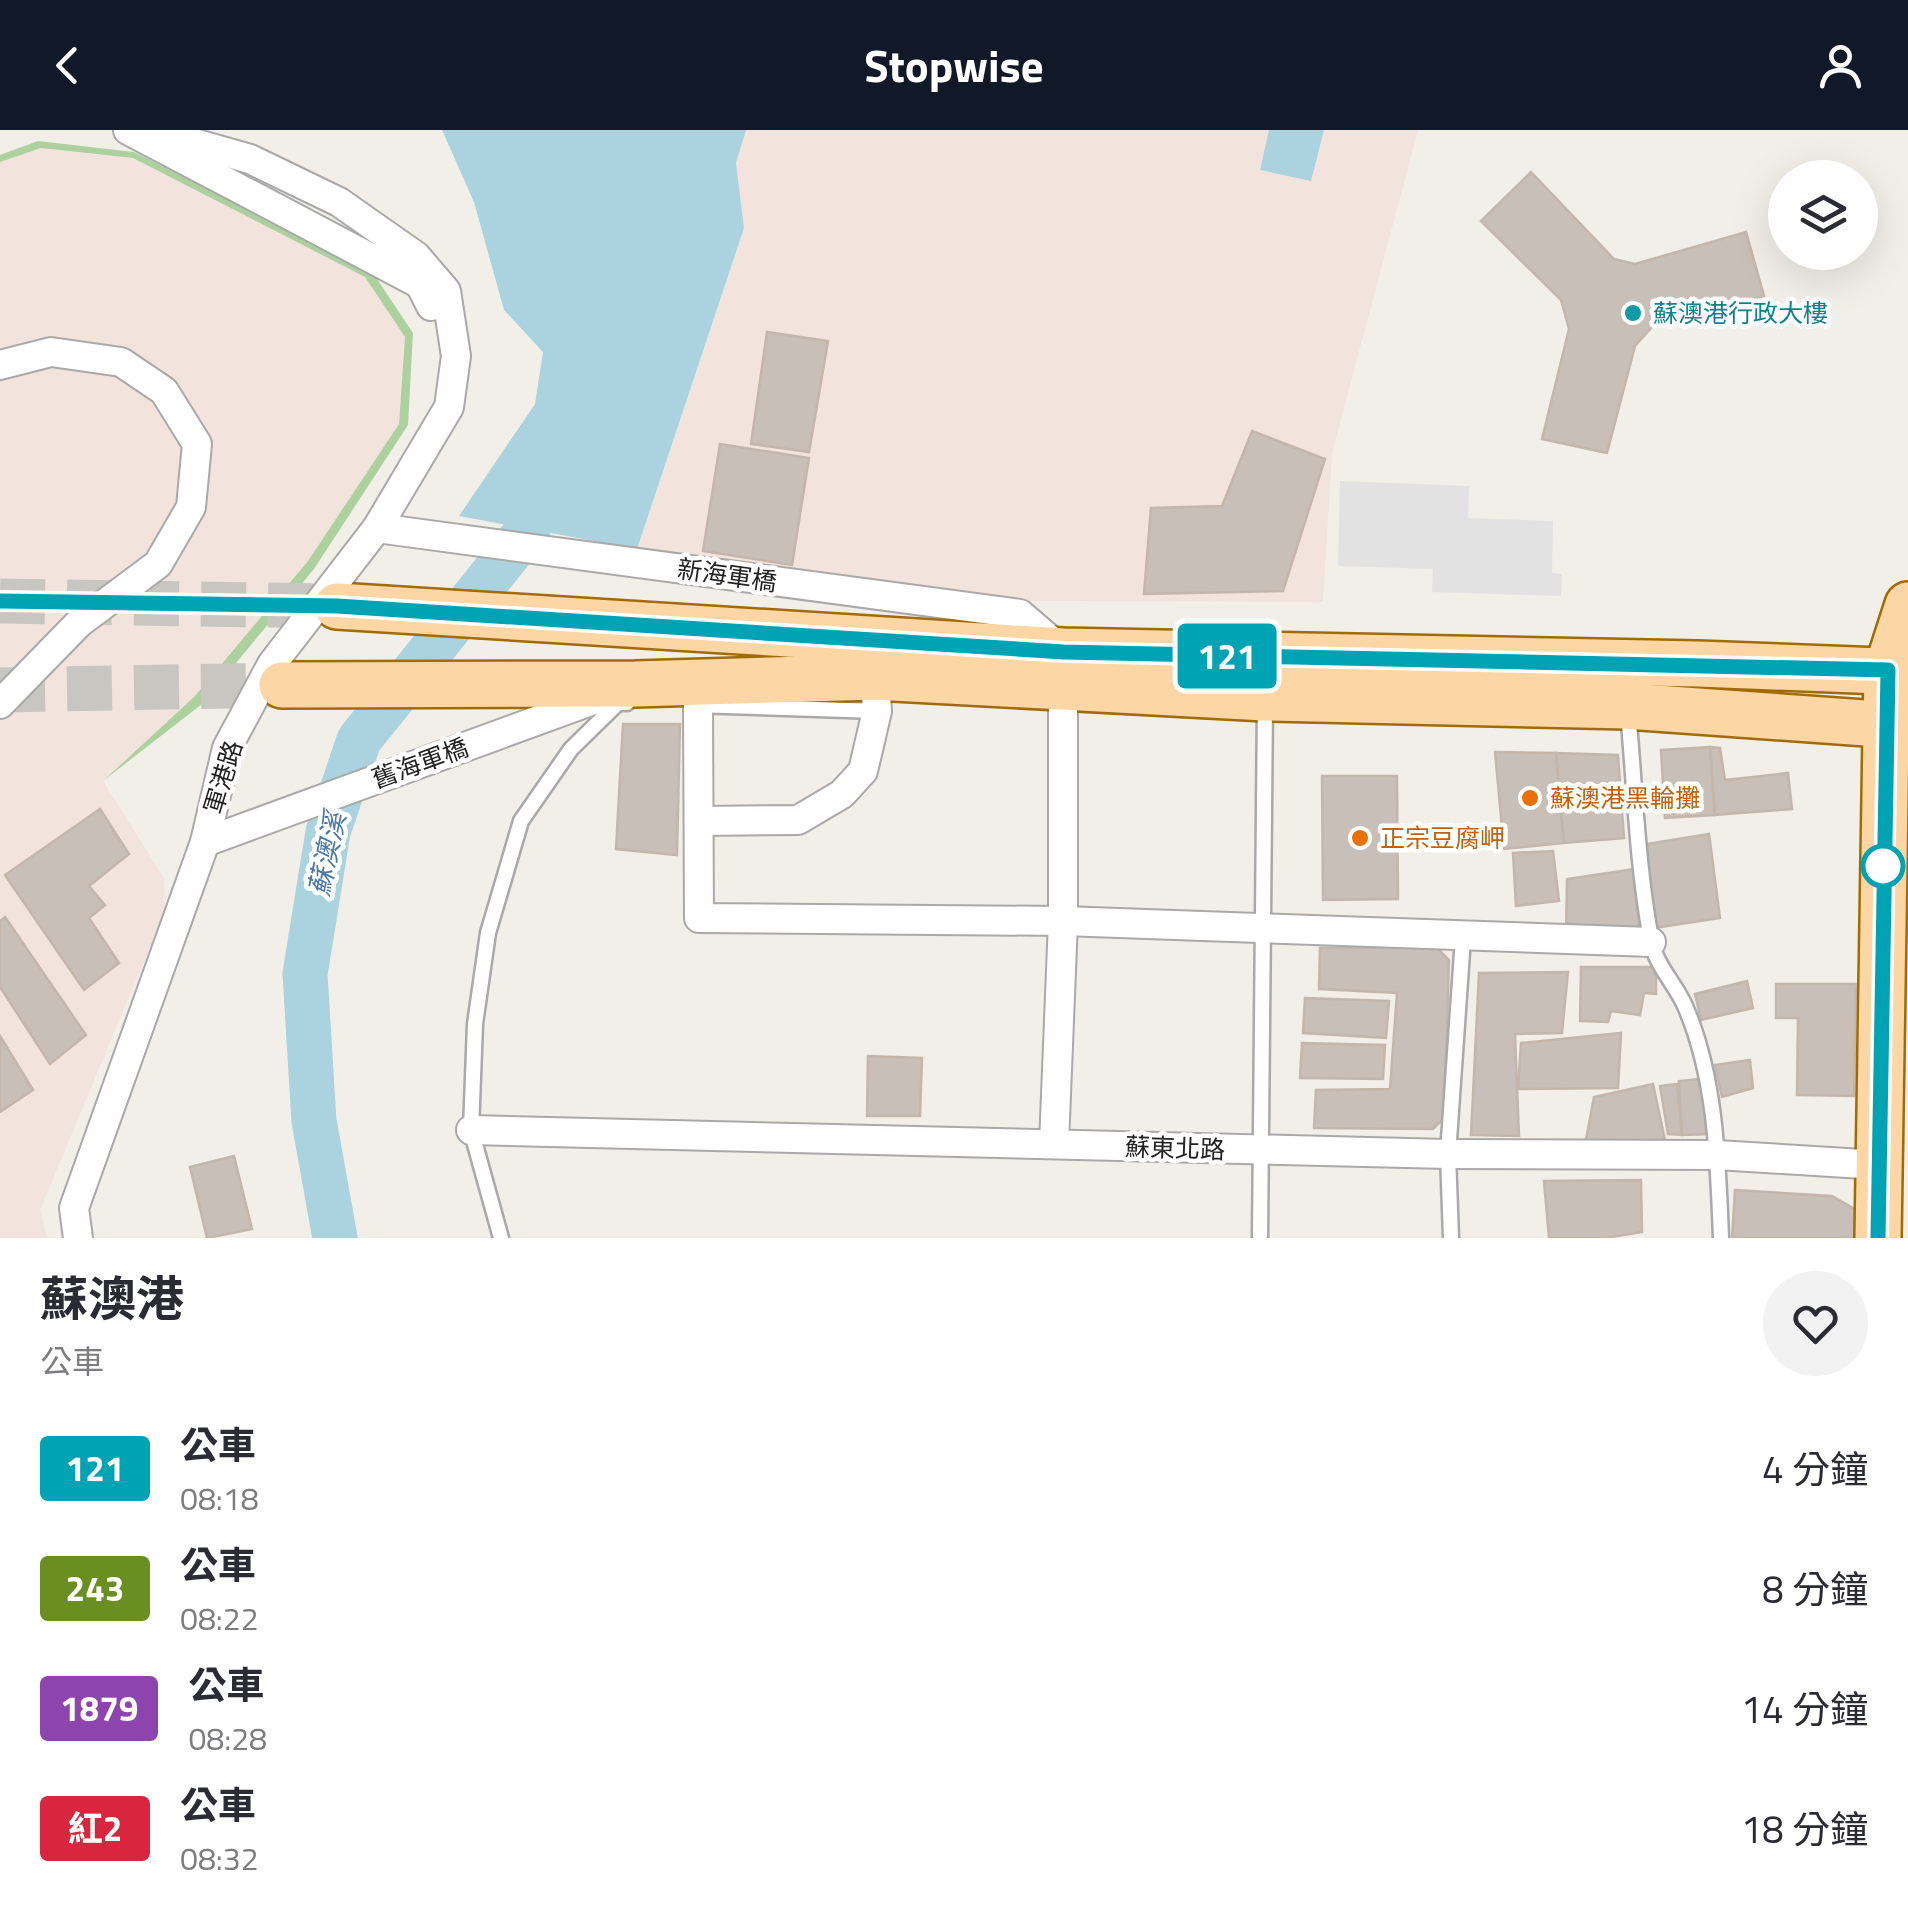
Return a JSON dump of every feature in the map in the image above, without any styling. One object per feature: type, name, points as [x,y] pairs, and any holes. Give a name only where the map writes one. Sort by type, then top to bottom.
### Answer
[{"type":"main road","points":[[1878,1238],[1878,1165],[1895,936],[1898,671],[1901,616],[1908,605]]},
{"type":"main road","points":[[337,606],[1062,670],[1266,677],[1898,671]]},
{"type":"main road","points":[[282,685],[642,694],[876,694],[1062,670]]},
{"type":"main road","points":[[1266,677],[1896,724]]},
{"type":"street","points":[[128,130],[420,284],[456,356]]},
{"type":"street","name":"軍港路","points":[[78,1238],[74,1208],[205,842],[227,748],[263,681],[377,528],[448,407],[456,356],[446,290],[416,256],[339,202],[250,158],[148,130]]},
{"type":"street","points":[[0,365],[51,352],[120,362],[164,391],[196,444],[191,507],[158,564],[78,623],[0,704]]},
{"type":"street","name":"新海軍橋","points":[[377,528],[1020,614],[1062,670]]},
{"type":"street","points":[[1054,1144],[1063,921],[1062,670]]},
{"type":"street","name":"舊海軍橋","points":[[205,842],[642,694]]},
{"type":"street","points":[[700,821],[798,820],[842,794],[863,772],[876,694]]},
{"type":"street","points":[[690,705],[700,821],[699,918],[1063,921],[1651,942]]},
{"type":"street","name":"蘇東北路","points":[[472,1130],[1448,1154],[1717,1155],[1878,1165]]},
{"type":"lane","points":[[1260,1238],[1266,677]]},
{"type":"lane","points":[[501,1238],[472,1130],[476,1024],[488,933],[522,821],[572,749],[618,703],[642,694]]},
{"type":"lane","points":[[690,705],[876,694]]},
{"type":"lane","points":[[1627,706],[1651,942],[1670,986],[1684,1003],[1703,1069],[1717,1155],[1721,1238]]},
{"type":"lane","points":[[1451,1238],[1448,1154],[1462,938]]},
{"type":"shaded area","points":[[746,130],[1269,130],[1260,170],[1311,181],[1324,130],[1418,130],[1332,453],[1323,602],[1027,601],[637,549],[744,228],[736,163]]},
{"type":"shaded area","points":[[41,148],[133,158],[366,277],[405,337],[399,424],[308,561],[195,696],[103,781],[164,878],[165,911],[40,1210],[47,1238],[0,1238],[0,162]]},
{"type":"shaded area","points":[[1340,481],[1469,486],[1468,518],[1553,521],[1552,573],[1562,574],[1561,596],[1432,592],[1433,569],[1338,566]]},
{"type":"green space","points":[[38,141],[134,152],[371,270],[413,333],[408,425],[314,569],[202,704],[103,781],[195,696],[308,561],[399,424],[405,337],[365,277],[133,158],[41,148],[0,162],[0,155]]},
{"type":"water","points":[[442,130],[746,130],[736,163],[744,228],[637,549],[459,516],[535,404],[543,352],[504,310],[474,202]]},
{"type":"water","points":[[1269,130],[1324,130],[1311,181],[1260,170]]},
{"type":"building","name":"蘇澳港行政大樓","points":[[1531,172],[1614,259],[1635,264],[1746,232],[1764,296],[1652,327],[1635,346],[1607,453],[1542,439],[1569,329],[1561,300],[1481,221]]},
{"type":"building","points":[[767,332],[828,341],[809,452],[751,444]]},
{"type":"building","points":[[1252,431],[1325,459],[1283,591],[1144,594],[1151,508],[1222,506]]},
{"type":"building","points":[[720,444],[809,458],[792,565],[703,551]]},
{"type":"building","points":[[623,724],[680,724],[677,855],[616,849]]},
{"type":"building","points":[[1710,747],[1715,815],[1665,818],[1661,750]]},
{"type":"building","points":[[1710,747],[1720,748],[1725,780],[1788,773],[1792,809],[1715,815]]},
{"type":"building","name":"蘇澳港黑輪攤","points":[[1495,752],[1556,753],[1564,843],[1504,849]]},
{"type":"building","points":[[1556,753],[1618,755],[1624,838],[1564,843]]},
{"type":"building","name":"正宗豆腐岬","points":[[1322,776],[1397,776],[1398,899],[1323,900]]},
{"type":"building","points":[[100,809],[129,854],[89,886],[105,905],[89,918],[119,963],[84,990],[5,875]]},
{"type":"building","points":[[1709,834],[1720,918],[1654,928],[1647,844]]},
{"type":"building","points":[[1553,851],[1559,901],[1516,906],[1513,853]]},
{"type":"building","points":[[1635,869],[1640,941],[1566,937],[1567,879]]},
{"type":"building","points":[[5,917],[86,1035],[50,1064],[0,987],[0,921]]},
{"type":"building","points":[[1436,947],[1449,960],[1444,1118],[1433,1129],[1314,1128],[1316,1090],[1390,1089],[1397,993],[1319,989],[1320,948]]},
{"type":"building","points":[[1581,967],[1656,967],[1656,994],[1644,993],[1640,1015],[1611,1011],[1608,1022],[1580,1021]]},
{"type":"building","points":[[1568,972],[1562,1033],[1515,1034],[1519,1136],[1471,1135],[1479,973]]},
{"type":"building","points":[[1747,981],[1753,1008],[1701,1020],[1695,994]]},
{"type":"building","points":[[1776,984],[1856,984],[1854,1096],[1797,1095],[1798,1018],[1776,1018]]},
{"type":"building","points":[[1305,998],[1389,1001],[1386,1038],[1303,1033]]},
{"type":"building","points":[[1621,1033],[1618,1088],[1518,1089],[1521,1043]]},
{"type":"building","points":[[0,1036],[33,1090],[0,1112]]},
{"type":"building","points":[[1302,1043],[1385,1045],[1383,1079],[1300,1078]]},
{"type":"building","points":[[868,1056],[922,1058],[920,1116],[867,1116]]},
{"type":"building","points":[[1750,1060],[1753,1088],[1722,1097],[1715,1065]]},
{"type":"building","points":[[1698,1079],[1713,1134],[1682,1135],[1679,1081]]},
{"type":"building","points":[[1653,1084],[1665,1140],[1585,1145],[1594,1097]]},
{"type":"building","points":[[1677,1084],[1682,1135],[1668,1134],[1660,1086]]},
{"type":"building","points":[[234,1156],[252,1229],[207,1238],[190,1167]]},
{"type":"building","points":[[1641,1180],[1642,1232],[1606,1238],[1549,1238],[1544,1181]]},
{"type":"building","points":[[1735,1190],[1832,1196],[1858,1211],[1857,1238],[1732,1238]]},
{"type":"waterway","name":"蘇澳溪","points":[[335,1238],[314,1121],[305,974],[328,832],[359,740],[528,530]]},
{"type":"tunnel","points":[[0,601],[337,606]]},
{"type":"tunnel","points":[[0,690],[282,685]]},
{"type":"bus line","name":"121","points":[[0,601],[337,606],[1064,652],[1888,670],[1878,1238]]},
{"type":"place","name":"蘇澳港行政大樓","points":[[1633,313]]},
{"type":"place","name":"蘇澳港黑輪攤","points":[[1530,798]]},
{"type":"place","name":"正宗豆腐岬","points":[[1360,838]]}]
